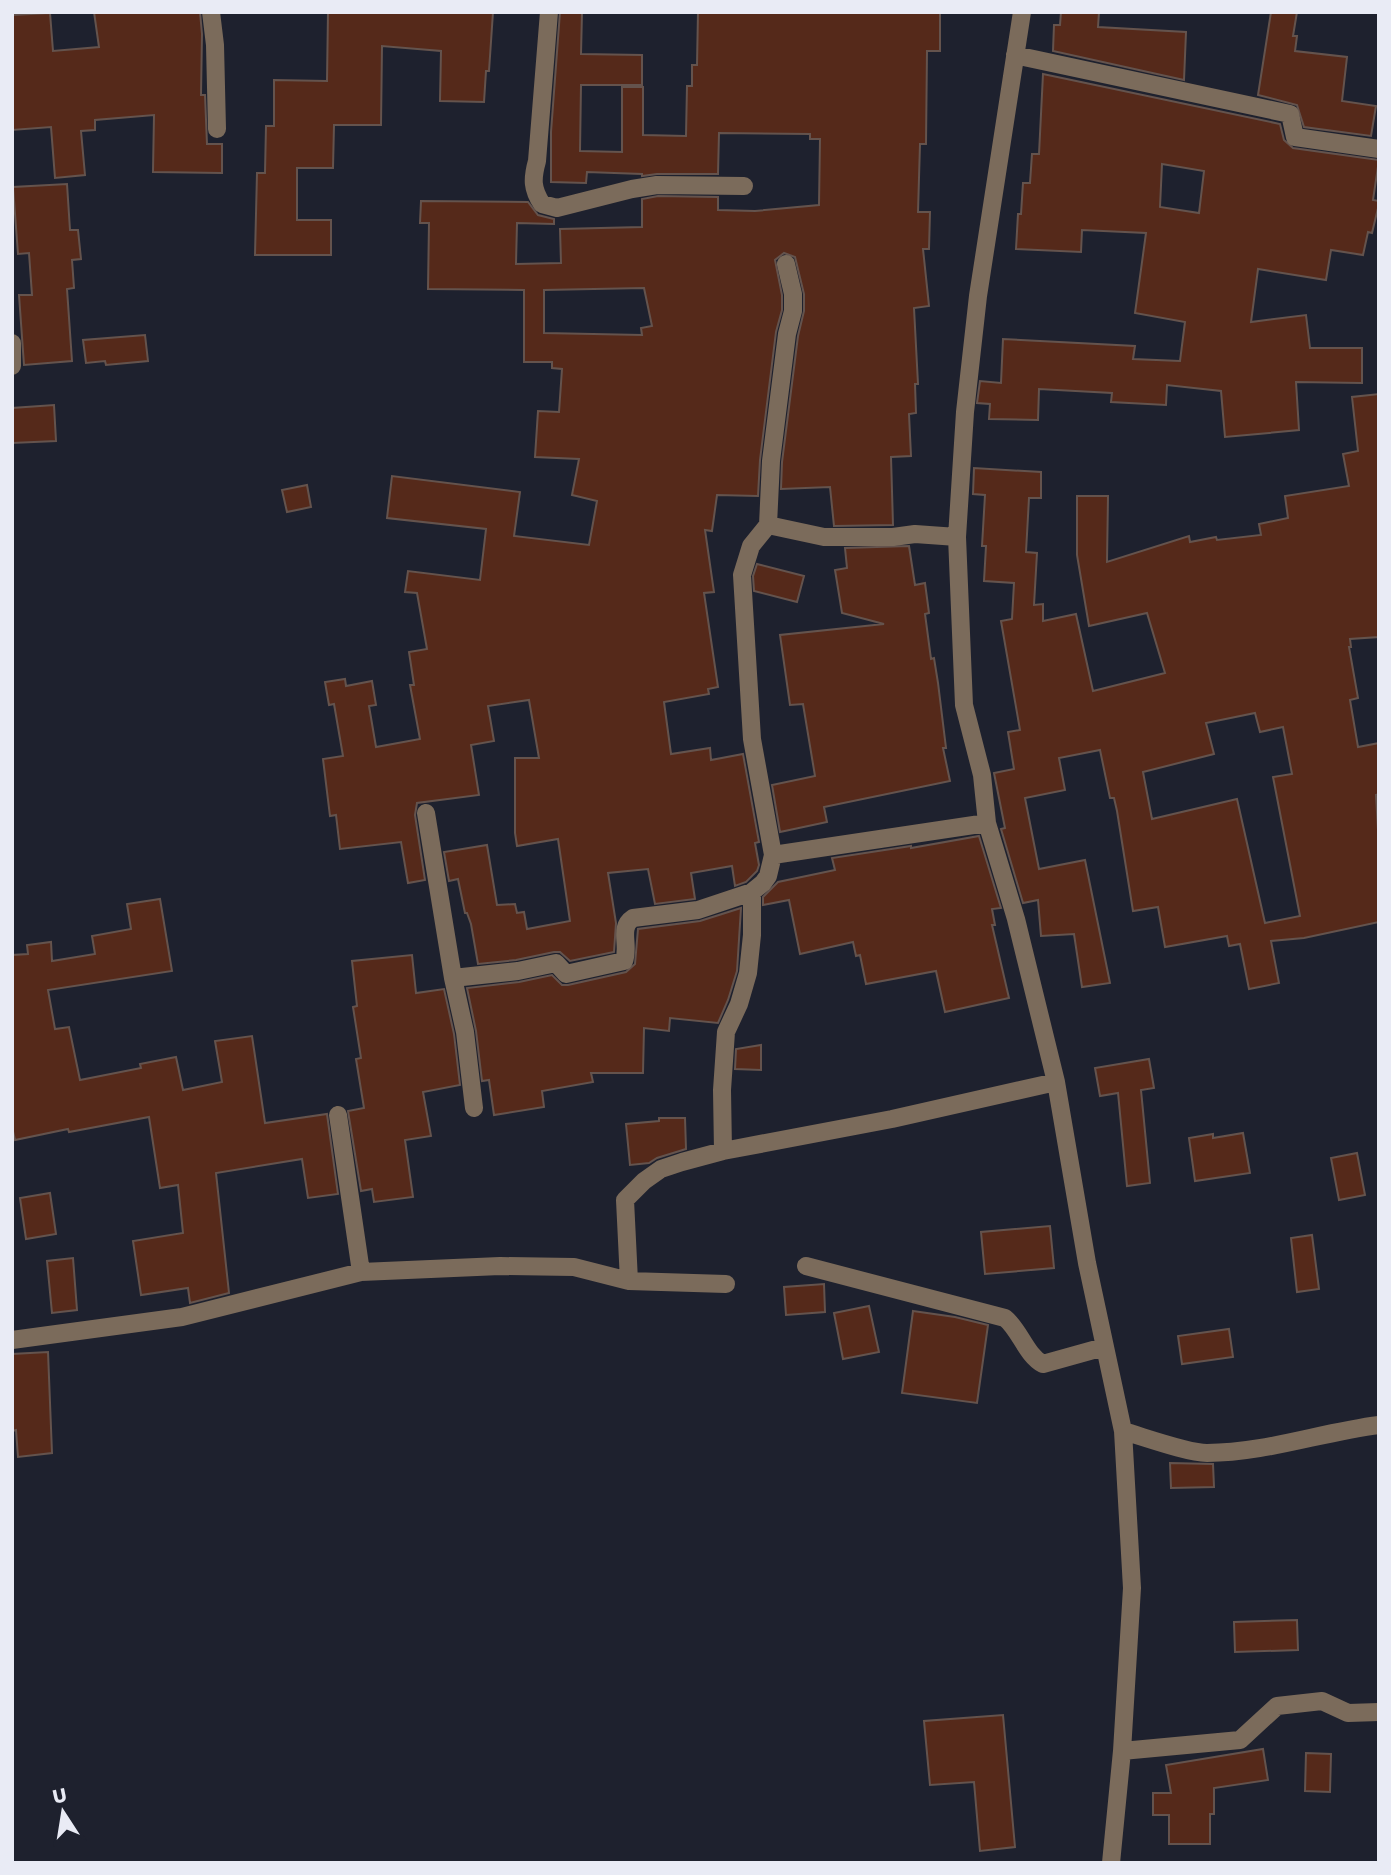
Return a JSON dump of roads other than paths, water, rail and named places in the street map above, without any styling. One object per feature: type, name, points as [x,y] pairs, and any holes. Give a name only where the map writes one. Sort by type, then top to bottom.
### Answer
[{"type":"street","points":[[211,12],[215,45],[217,129]]},
{"type":"street","points":[[549,12],[537,161],[533,174],[534,192],[542,204],[557,208],[657,185],[744,186]]},
{"type":"street","points":[[1022,12],[978,296],[965,412],[957,537],[964,705],[982,775],[987,823],[1016,919],[1056,1082],[1104,1348],[1123,1431],[1132,1588],[1122,1751],[1111,1863]]},
{"type":"street","points":[[1015,55],[1290,114],[1294,137],[1379,149]]},
{"type":"street","points":[[453,978],[518,971],[556,963],[566,974],[616,964],[624,961],[627,951],[624,928],[633,918],[698,910],[752,892],[768,876],[772,855],[752,739],[742,575],[751,546],[768,525],[771,461],[787,334],[793,311],[793,294],[786,264]]},
{"type":"street","points":[[12,343],[12,366]]},
{"type":"street","points":[[768,525],[824,537],[893,537],[915,534],[957,537]]},
{"type":"street","points":[[426,813],[453,978],[465,1032],[474,1108]]},
{"type":"street","points":[[772,855],[987,823]]},
{"type":"street","points":[[723,1151],[722,1090],[726,1032],[739,1004],[748,973],[752,935],[752,892]]},
{"type":"street","points":[[629,1281],[625,1200],[661,1169],[723,1151],[892,1119],[1056,1082]]},
{"type":"street","points":[[338,1115],[361,1272]]},
{"type":"street","points":[[12,1340],[182,1317],[361,1272],[500,1266],[574,1267],[629,1281],[726,1284]]},
{"type":"street","points":[[806,1266],[1005,1318],[1013,1324],[1035,1359],[1043,1364],[1104,1348]]},
{"type":"street","points":[[1123,1431],[1205,1454],[1294,1442],[1342,1429],[1379,1425]]},
{"type":"street","points":[[1122,1751],[1240,1740],[1277,1706],[1322,1701],[1348,1713],[1379,1712]]}]
